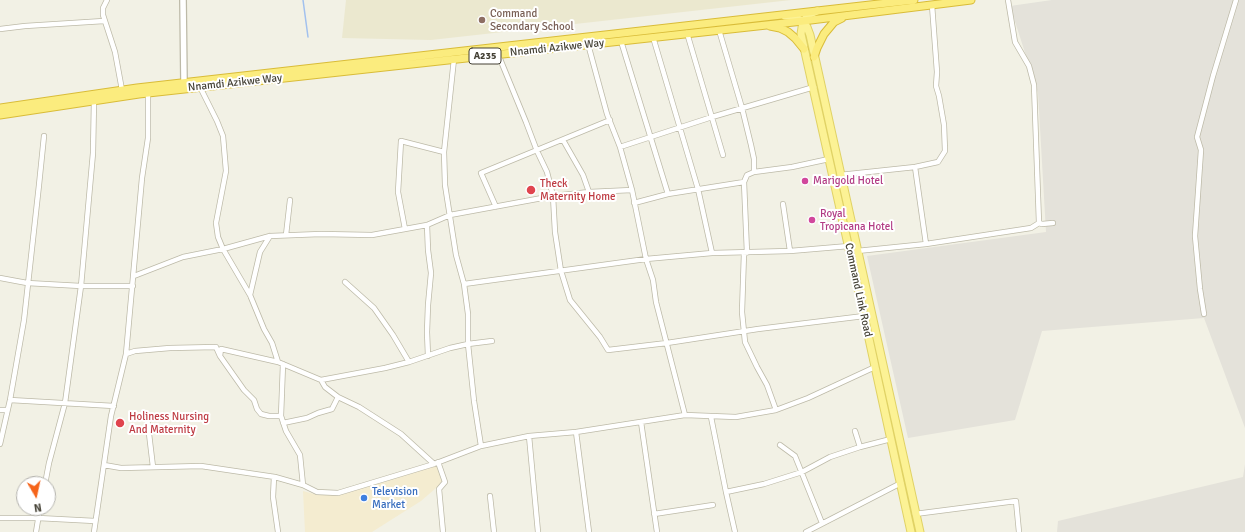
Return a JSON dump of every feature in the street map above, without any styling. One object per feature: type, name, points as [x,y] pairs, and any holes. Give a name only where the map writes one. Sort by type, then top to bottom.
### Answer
[{"type":"highway","name":"Nnamdi Azikwe Way","points":[[0,108],[184,82],[914,0]]},
{"type":"highway","name":"Nnamdi Azikwe Way","points":[[0,115],[148,93],[803,21],[971,0]]},
{"type":"highway","points":[[814,57],[820,40],[828,28],[840,18],[854,14]]},
{"type":"highway","points":[[758,25],[772,26],[788,32],[804,49]]},
{"type":"main road","points":[[779,16],[791,16],[803,21],[810,14],[817,11]]},
{"type":"main road","name":"Command Link Road","points":[[803,21],[801,29],[804,49],[814,87],[848,246],[861,287],[920,532]]},
{"type":"main road","name":"Command Link Road","points":[[803,21],[808,31],[857,251],[864,316],[911,532]]},
{"type":"street","points":[[107,0],[103,8],[103,15],[115,52],[122,90]]},
{"type":"street","points":[[183,0],[184,82]]},
{"type":"street","points":[[1008,0],[1015,42],[1029,66],[1034,85],[1037,130],[1039,223]]},
{"type":"street","points":[[1204,314],[1195,236],[1201,150],[1197,137],[1213,76],[1236,0]]},
{"type":"street","points":[[840,176],[915,167],[938,162],[945,151],[944,125],[940,96],[936,86],[937,72],[932,6]]},
{"type":"street","points":[[0,29],[104,21]]},
{"type":"street","points":[[719,30],[742,108],[754,159],[754,172]]},
{"type":"street","points":[[687,33],[723,155]]},
{"type":"street","points":[[653,37],[698,189],[712,253]]},
{"type":"street","points":[[621,41],[668,194]]},
{"type":"street","points":[[588,44],[632,190],[646,259],[653,280],[656,302],[685,415]]},
{"type":"street","points":[[498,54],[547,172],[553,196],[555,232],[561,271],[570,300],[600,337],[608,350],[864,316]]},
{"type":"street","points":[[454,59],[444,152],[446,185],[456,255],[464,284],[468,314],[468,344],[474,401],[481,446]]},
{"type":"street","points":[[200,87],[223,136],[226,171],[216,223],[218,237],[223,249],[250,295],[264,329],[281,363],[281,416],[286,431],[300,455],[303,485]]},
{"type":"street","points":[[620,147],[712,117],[814,87]]},
{"type":"street","points":[[94,532],[112,416],[126,354],[142,178],[148,138],[148,93]]},
{"type":"street","points":[[47,476],[65,403],[81,286],[93,153],[94,100]]},
{"type":"street","points":[[496,206],[481,173],[610,120]]},
{"type":"street","points":[[0,444],[10,400],[24,320],[44,136]]},
{"type":"street","points":[[563,140],[583,175],[589,192]]},
{"type":"street","points":[[405,229],[398,192],[401,141],[444,152]]},
{"type":"street","points":[[776,410],[767,385],[745,342],[742,312],[745,253],[744,182],[747,175],[754,172],[792,167],[829,159]]},
{"type":"street","points":[[915,167],[926,244]]},
{"type":"street","points":[[634,203],[668,194],[744,182]]},
{"type":"street","points":[[134,276],[183,257],[223,249],[270,236],[321,234],[372,235],[427,224],[450,215],[553,196],[589,192],[632,190]]},
{"type":"street","points":[[286,235],[290,200]]},
{"type":"street","points":[[783,204],[790,251]]},
{"type":"street","points":[[857,251],[926,244],[1031,228],[1039,223],[1053,223]]},
{"type":"street","points":[[427,224],[431,273],[427,325],[428,356]]},
{"type":"street","points":[[250,295],[260,252],[270,236]]},
{"type":"street","points":[[464,284],[646,259],[712,253],[790,251],[848,246]]},
{"type":"street","points":[[0,278],[27,283],[81,286],[133,286]]},
{"type":"street","points":[[345,282],[374,308],[393,335],[409,362]]},
{"type":"street","points":[[220,356],[221,349],[281,363],[321,380],[385,368],[409,362],[450,348],[492,341]]},
{"type":"street","points":[[126,354],[135,351],[170,348],[216,347],[220,356],[244,390],[254,400],[257,409],[261,414],[281,416]]},
{"type":"street","points":[[104,465],[121,468],[201,466],[274,477],[303,485],[317,492],[338,493],[436,463],[481,446],[529,436],[576,432],[685,415],[736,417],[776,410],[808,398],[875,367]]},
{"type":"street","points":[[321,380],[325,387],[338,397],[359,407],[401,434],[436,463],[445,482],[439,489],[443,532]]},
{"type":"street","points":[[284,423],[332,410],[338,397]]},
{"type":"street","points":[[10,400],[114,406]]},
{"type":"street","points":[[0,410],[7,410]]},
{"type":"street","points":[[146,417],[153,467]]},
{"type":"street","points":[[711,417],[735,532]]},
{"type":"street","points":[[641,422],[657,532]]},
{"type":"street","points":[[855,431],[860,447]]},
{"type":"street","points":[[576,432],[589,532]]},
{"type":"street","points":[[529,436],[538,532]]},
{"type":"street","points":[[726,492],[764,484],[802,472],[830,457],[891,439]]},
{"type":"street","points":[[780,445],[795,456],[822,523]]},
{"type":"street","points":[[274,477],[273,497],[278,532]]},
{"type":"street","points":[[806,532],[901,483]]},
{"type":"street","points":[[490,496],[494,532]]},
{"type":"street","points":[[916,514],[1016,501],[1019,532]]},
{"type":"street","points":[[654,514],[713,505]]},
{"type":"street","points":[[0,518],[95,521]]},
{"type":"street","points":[[36,532],[38,518]]},
{"type":"shaded area","name":"Command Secondary School","points":[[346,0],[791,0],[431,40],[342,38]]},
{"type":"shaded area","points":[[1052,0],[1245,0],[1245,428],[1204,318],[1042,331],[1015,420],[908,438],[867,256],[1046,232],[1038,93],[1010,6]]},
{"type":"shaded area","name":"Television Market","points":[[439,464],[443,482],[421,501],[372,532],[305,532],[303,491],[314,494],[333,495]]},
{"type":"shaded area","points":[[1245,464],[1245,532],[1057,532],[1058,521],[1243,477]]},
{"type":"waterway","points":[[303,0],[308,37]]},
{"type":"place","name":"Command Secondary School","points":[[482,20]]},
{"type":"place","name":"Marigold Hotel","points":[[805,181]]},
{"type":"place","name":"Theck Maternity Home","points":[[531,190]]},
{"type":"place","name":"Royal Tropicana Hotel","points":[[812,220]]},
{"type":"place","name":"Holiness Nursing And Maternity","points":[[120,423]]},
{"type":"place","name":"Television Market","points":[[364,498]]}]
